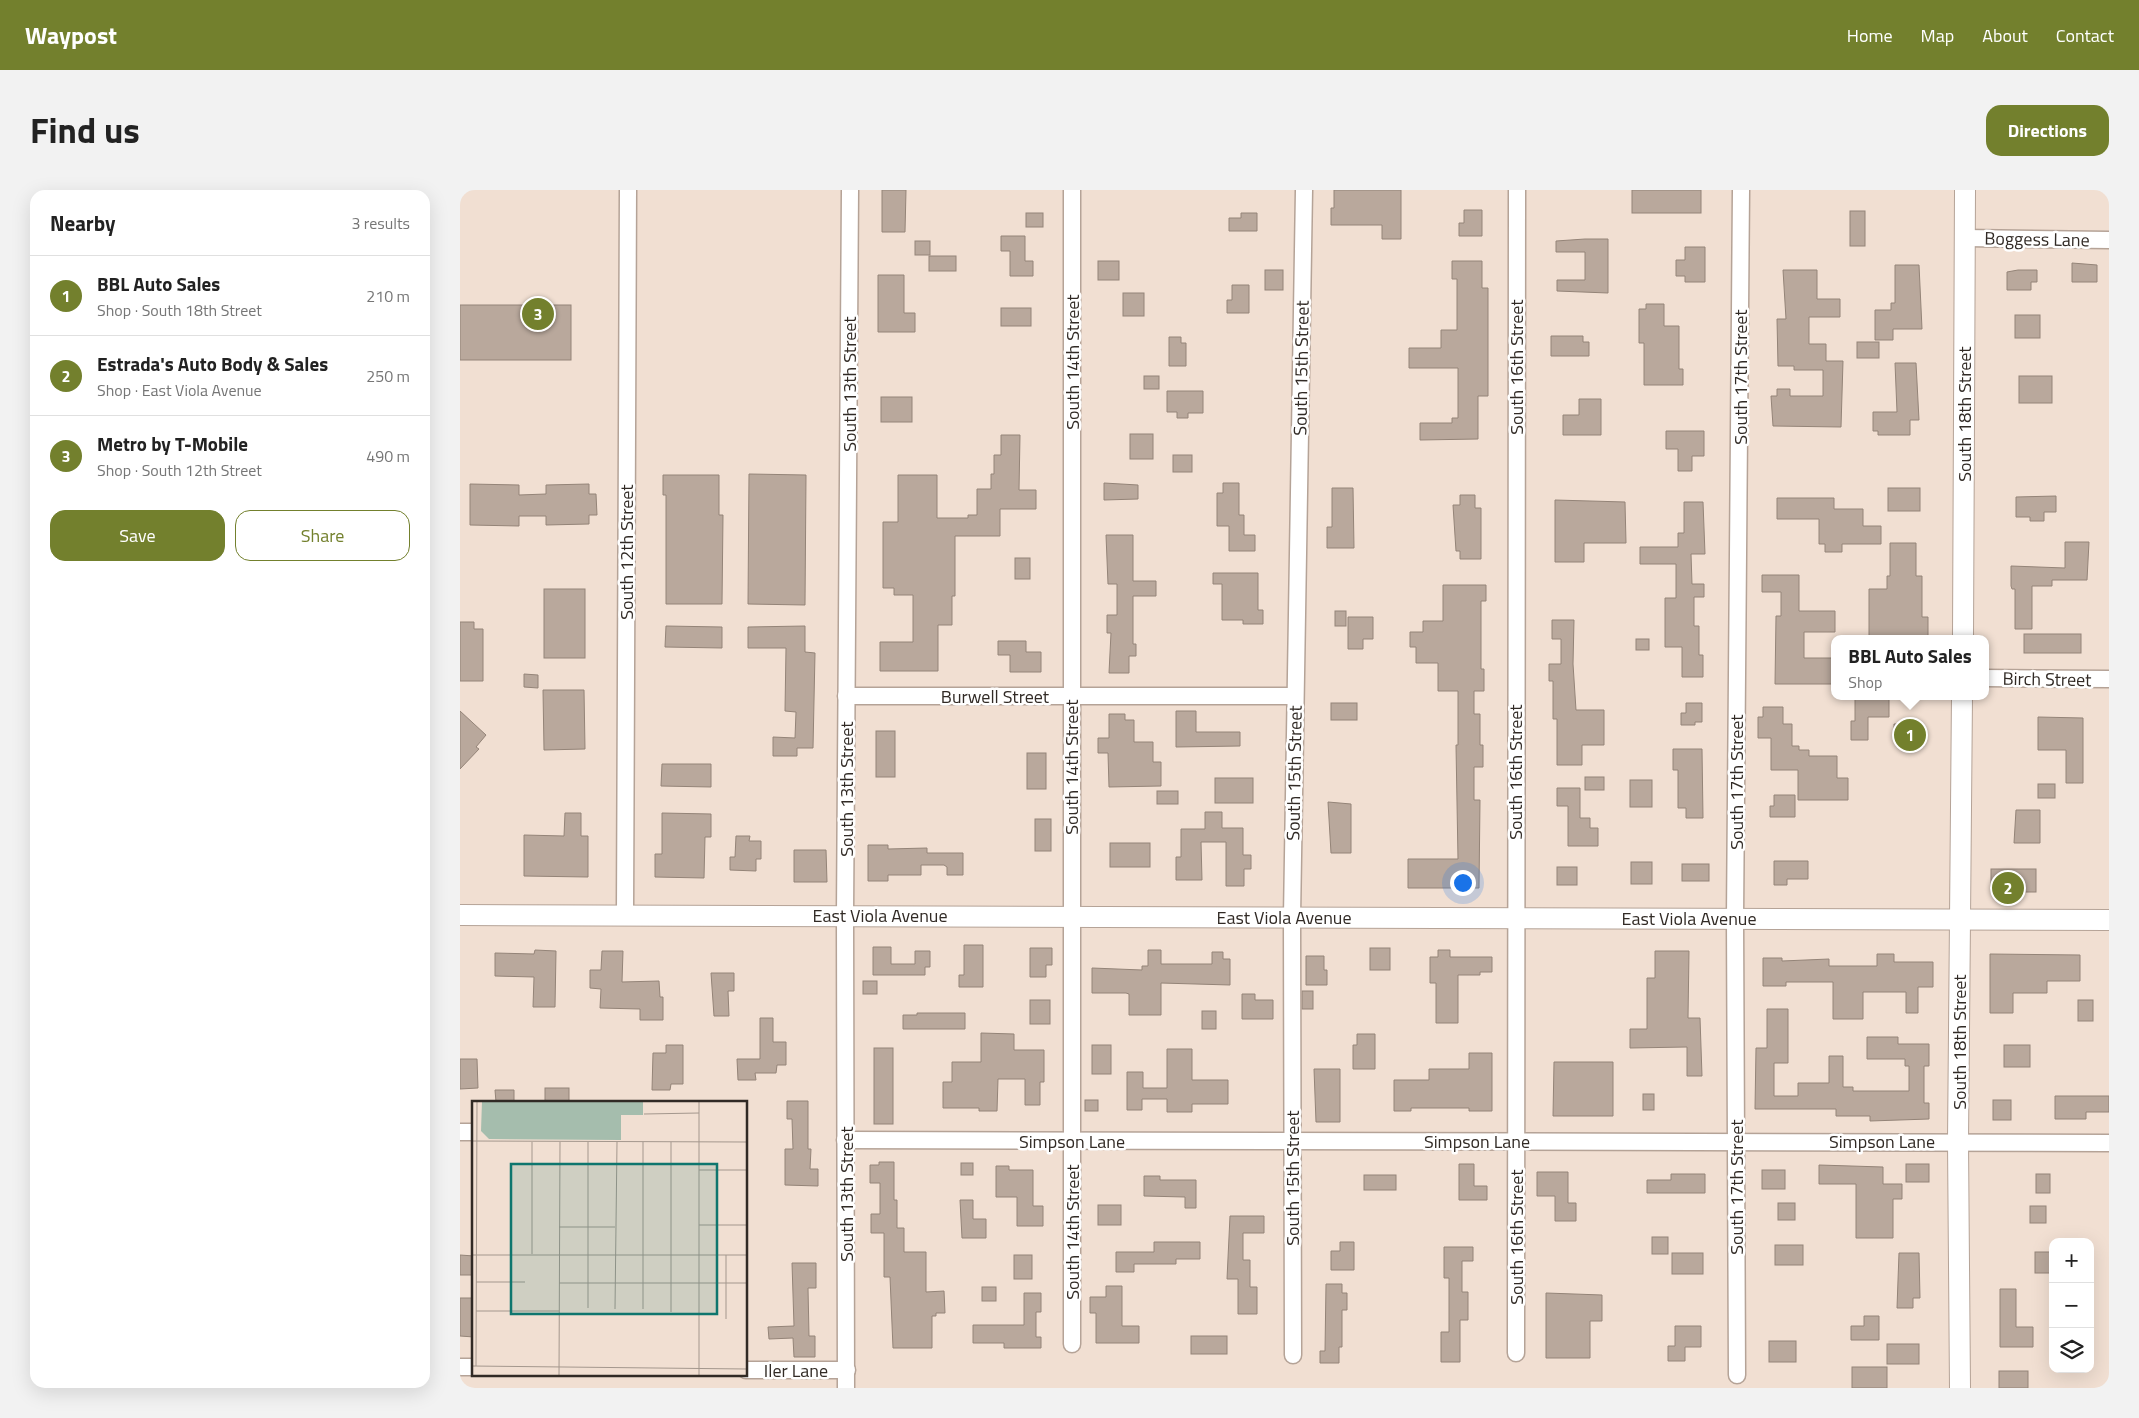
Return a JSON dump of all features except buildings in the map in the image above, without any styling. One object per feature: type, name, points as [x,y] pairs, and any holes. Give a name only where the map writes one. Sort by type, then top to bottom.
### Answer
[{"type":"street","name":"South 12th Street","points":[[625,914],[628,190]]},
{"type":"street","name":"South 13th Street","points":[[846,1388],[845,915],[850,190]]},
{"type":"street","name":"South 14th Street","points":[[1072,190],[1072,1344]]},
{"type":"street","name":"South 15th Street","points":[[1293,1355],[1292,917],[1304,190]]},
{"type":"street","name":"South 16th Street","points":[[1516,1354],[1517,190]]},
{"type":"street","name":"South 17th Street","points":[[1737,1375],[1735,918],[1741,190]]},
{"type":"street","name":"South 18th Street","points":[[1963,635],[1965,190]]},
{"type":"street","name":"Boggess Lane","points":[[1965,238],[2109,240]]},
{"type":"street","name":"Birch Street","points":[[1989,678],[2109,679]]},
{"type":"street","name":"Burwell Street","points":[[846,696],[1295,696]]},
{"type":"street","name":"South 18th Street","points":[[1960,1388],[1958,1142],[1962,700]]},
{"type":"street","name":"East Viola Avenue","points":[[460,915],[625,914],[2109,920]]},
{"type":"street","name":"Simpson Lane","points":[[845,1140],[2109,1143]]},
{"type":"street","name":"Iler Lane","points":[[748,1370],[846,1370]]},
{"type":"place","name":"Metro by T-Mobile","points":[[538,314]]},
{"type":"place","name":"BBL Auto Sales","points":[[1910,735]]},
{"type":"place","name":"Estrada's Auto Body & Sales","points":[[2008,888]]}]
